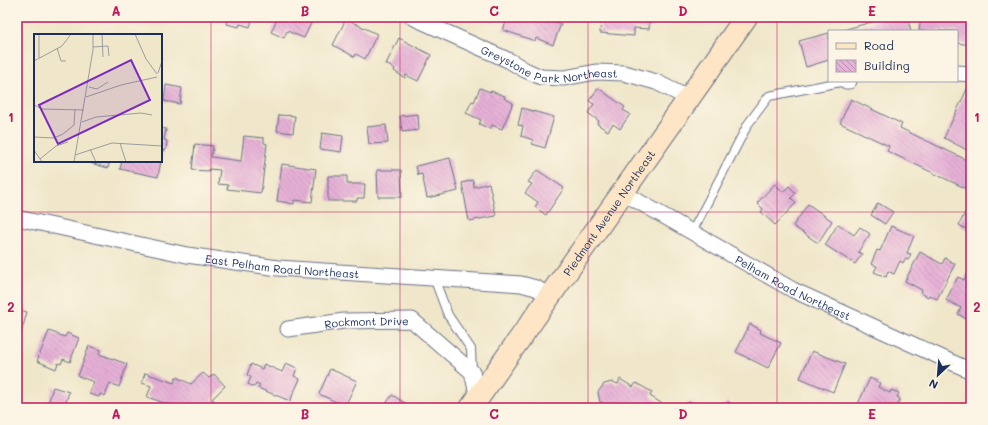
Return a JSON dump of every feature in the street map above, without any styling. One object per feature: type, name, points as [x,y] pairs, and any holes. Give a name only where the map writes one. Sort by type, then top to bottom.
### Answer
[{"type":"main road","name":"Piedmont Avenue Northeast","points":[[474,403],[746,17]]},
{"type":"street","name":"Greystone Park Northeast","points":[[412,17],[510,61],[541,77],[564,78],[596,72],[624,73],[656,82],[688,98]]},
{"type":"street","points":[[958,73],[971,74]]},
{"type":"street","name":"Pelham Road Northeast","points":[[622,192],[793,290],[971,371]]},
{"type":"street","name":"East Pelham Road Northeast","points":[[17,218],[187,255],[278,268],[521,284],[536,288],[550,296]]},
{"type":"street","name":"Rockmont Drive","points":[[288,329],[344,321],[412,320],[472,372]]},
{"type":"street","points":[[472,372],[474,403]]},
{"type":"lane","points":[[692,232],[748,124],[769,96],[842,82]]},
{"type":"lane","points":[[434,278],[448,315],[471,349],[472,372]]},
{"type":"building","points":[[214,17],[253,17],[250,27],[240,24],[239,27],[227,24],[228,21]]},
{"type":"building","points":[[278,17],[314,17],[304,38],[287,31],[284,38],[271,32]]},
{"type":"building","points":[[482,17],[494,17],[492,22]]},
{"type":"building","points":[[508,17],[543,17],[561,24],[553,45],[536,38],[535,41],[503,30]]},
{"type":"building","points":[[601,17],[650,17],[649,29],[634,28],[634,36],[600,33]]},
{"type":"building","points":[[890,17],[907,17],[911,30],[843,30]]},
{"type":"building","points":[[921,17],[971,18],[971,45],[958,43],[958,30],[919,30]]},
{"type":"building","points":[[346,19],[377,34],[365,59],[356,54],[355,57],[333,45]]},
{"type":"building","points":[[828,33],[828,60],[806,67],[799,41]]},
{"type":"building","points":[[399,38],[431,55],[418,81],[406,75],[405,78],[394,71],[395,69],[386,64]]},
{"type":"building","points":[[166,85],[182,88],[180,104],[164,101]]},
{"type":"building","points":[[968,87],[971,89],[971,142],[967,150],[944,138]]},
{"type":"building","points":[[480,88],[505,96],[504,98],[513,103],[502,129],[492,125],[490,129],[479,124],[481,120],[466,113],[472,101],[474,102]]},
{"type":"building","points":[[598,88],[625,107],[623,110],[630,114],[620,129],[613,124],[608,131],[597,124],[599,121],[588,113],[594,104],[589,101]]},
{"type":"building","points":[[851,99],[902,124],[900,128],[971,162],[971,191],[887,151],[889,146],[840,123]]},
{"type":"building","points":[[522,108],[554,117],[545,148],[532,144],[534,140],[521,136],[523,126],[518,125]]},
{"type":"building","points":[[418,114],[419,130],[402,132],[400,116]]},
{"type":"building","points":[[279,115],[295,116],[293,133],[277,131]]},
{"type":"building","points":[[386,125],[388,143],[369,144],[367,127]]},
{"type":"building","points":[[162,128],[166,129],[164,140],[167,141],[166,150],[163,150],[162,157]]},
{"type":"building","points":[[322,133],[343,136],[341,152],[320,149]]},
{"type":"building","points":[[244,136],[264,138],[264,143],[267,144],[261,193],[227,189],[228,185],[218,184],[220,170],[192,170],[195,144],[213,146],[211,157],[241,161]]},
{"type":"building","points":[[450,158],[458,191],[427,198],[422,174],[418,175],[416,166]]},
{"type":"building","points":[[87,162],[110,162],[108,168]]},
{"type":"building","points":[[122,162],[161,162],[158,177],[120,169]]},
{"type":"building","points":[[282,164],[316,169],[312,202],[294,200],[294,204],[277,201]]},
{"type":"building","points":[[377,170],[401,170],[402,197],[378,197]]},
{"type":"building","points":[[537,170],[564,188],[546,215],[535,207],[538,202],[525,193],[532,184],[528,182]]},
{"type":"building","points":[[328,176],[347,176],[347,184],[365,184],[364,198],[357,198],[357,201],[328,201]]},
{"type":"building","points":[[473,180],[474,187],[489,183],[496,216],[469,221],[462,183]]},
{"type":"building","points":[[775,184],[783,192],[789,186],[796,193],[791,198],[796,203],[775,225],[761,212],[763,209],[757,203]]},
{"type":"building","points":[[878,203],[893,212],[885,224],[871,215]]},
{"type":"building","points":[[808,204],[832,221],[818,243],[793,226]]},
{"type":"building","points":[[968,207],[971,209],[971,232],[959,225]]},
{"type":"building","points":[[838,224],[854,235],[860,227],[870,234],[858,252],[862,254],[855,264],[825,245]]},
{"type":"building","points":[[891,226],[914,236],[907,253],[911,254],[908,260],[905,259],[903,263],[900,261],[894,274],[888,271],[886,277],[874,272],[877,266],[871,264],[877,250],[880,251]]},
{"type":"building","points":[[920,252],[942,264],[945,258],[955,264],[937,299],[929,295],[928,297],[921,293],[922,290],[905,281]]},
{"type":"building","points":[[971,267],[970,321],[958,314],[961,308],[946,300],[958,277],[964,280]]},
{"type":"building","points":[[17,309],[27,312],[20,337],[17,336]]},
{"type":"building","points":[[750,324],[761,330],[760,333],[781,343],[768,368],[736,352]]},
{"type":"building","points":[[49,331],[65,337],[67,333],[79,338],[70,362],[63,359],[61,364],[58,363],[56,369],[37,361]]},
{"type":"building","points":[[89,346],[101,350],[99,354],[127,364],[119,387],[110,383],[105,396],[100,394],[99,397],[89,394],[94,382],[78,376]]},
{"type":"building","points":[[812,351],[845,364],[833,392],[800,378]]},
{"type":"building","points":[[286,363],[297,368],[294,376],[300,379],[290,401],[258,388],[260,385],[256,383],[254,387],[248,384],[251,377],[247,375],[251,364],[262,369],[264,364],[282,372]]},
{"type":"building","points":[[330,369],[357,381],[345,406],[319,394]]},
{"type":"building","points":[[145,373],[174,383],[176,377],[191,384],[203,373],[209,378],[214,374],[225,386],[212,399],[215,401],[207,408],[179,408],[147,397],[151,386],[142,383]]},
{"type":"building","points":[[870,378],[880,383],[878,387],[890,393],[891,390],[899,393],[897,397],[900,399],[896,408],[856,408]]},
{"type":"building","points":[[620,379],[633,387],[636,383],[652,392],[650,396],[669,408],[603,408],[605,404],[600,402],[598,392],[604,384],[612,382],[618,384]]},
{"type":"building","points":[[53,387],[69,392],[64,408],[48,404]]},
{"type":"building","points":[[392,395],[413,408],[383,408]]},
{"type":"building","points":[[689,402],[700,408],[685,408]]},
{"type":"building","points":[[729,402],[732,408],[719,408]]}]
